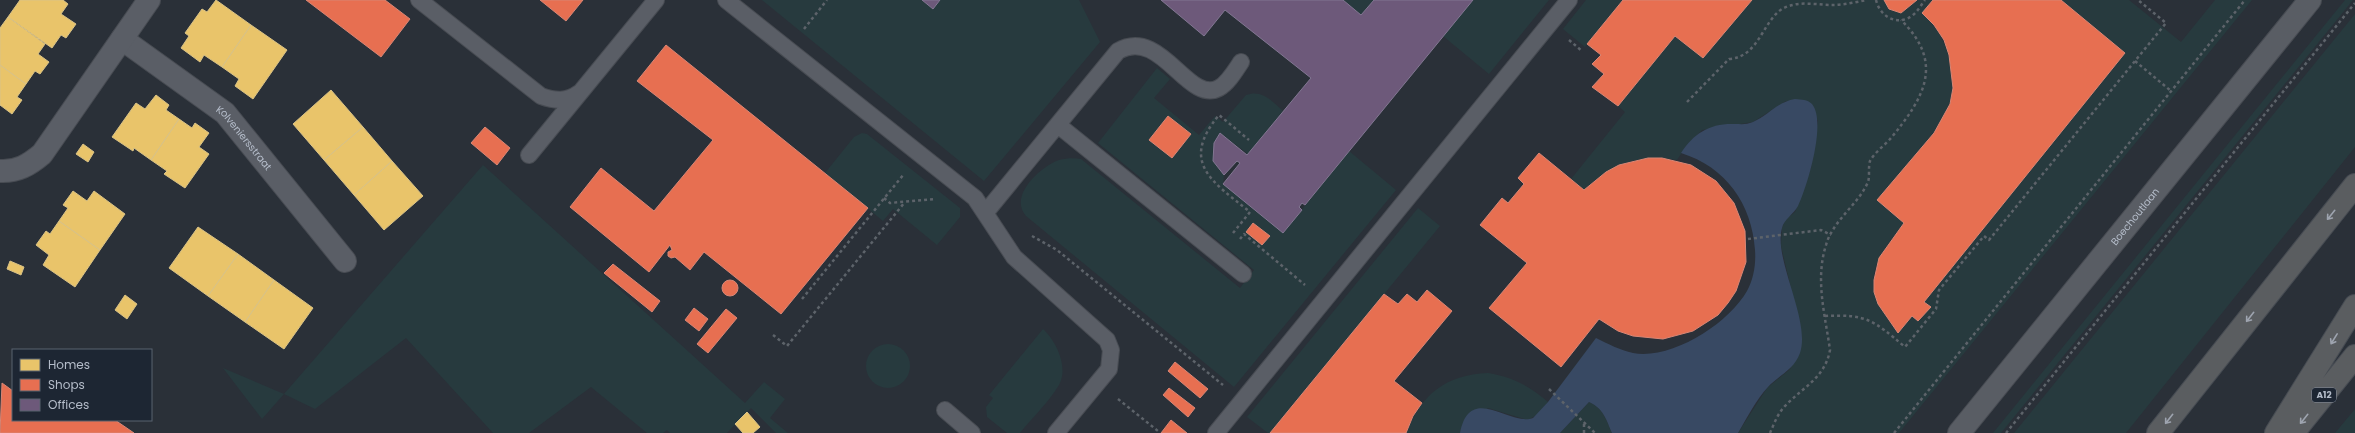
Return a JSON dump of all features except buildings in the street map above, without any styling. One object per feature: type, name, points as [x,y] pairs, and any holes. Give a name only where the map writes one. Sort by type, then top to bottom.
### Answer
[{"type":"highway","points":[[2158,433],[2355,185]]},
{"type":"highway","points":[[2276,433],[2355,306]]},
{"type":"highway","name":"A12","points":[[2293,433],[2355,356]]},
{"type":"main road","name":"Boechoutlaan","points":[[1959,433],[2310,0]]},
{"type":"street","points":[[0,171],[16,170],[30,164],[42,154],[149,0]]},
{"type":"street","name":"Kolveniersstraat","points":[[122,39],[225,113],[344,261]]},
{"type":"lane","points":[[419,0],[541,96],[551,100],[562,100],[573,97],[582,90]]},
{"type":"lane","points":[[530,154],[656,0]]},
{"type":"lane","points":[[726,0],[975,198],[986,212],[1014,257],[1101,332],[1111,350],[1109,369],[1056,433]]},
{"type":"lane","points":[[1216,433],[1569,0]]},
{"type":"lane","points":[[986,212],[1118,51],[1126,46],[1145,46],[1199,88],[1205,90],[1211,90],[1223,84],[1241,62]]},
{"type":"lane","points":[[1058,125],[1243,274]]},
{"type":"lane","points":[[945,410],[972,433]]},
{"type":"path","points":[[788,49],[827,0]]},
{"type":"path","points":[[1687,102],[1729,59],[1740,58],[1750,49],[1781,10],[1797,3],[1835,5],[1867,0]]},
{"type":"path","points":[[1876,0],[1881,13],[1888,18],[1901,20],[1914,14],[1925,0]]},
{"type":"path","points":[[1825,316],[1851,315],[1862,317],[1885,330],[1905,347],[1936,309],[1939,290],[1984,236],[1988,240],[2166,23],[2138,0]]},
{"type":"path","points":[[1894,433],[2245,0]]},
{"type":"path","points":[[2006,433],[2355,3]]},
{"type":"path","points":[[1770,433],[1784,407],[1811,385],[1829,358],[1830,350],[1821,292],[1821,269],[1826,244],[1868,181],[1870,161],[1913,109],[1924,90],[1925,60],[1921,44],[1913,32],[1901,20]]},
{"type":"path","points":[[2135,61],[2171,91]]},
{"type":"path","points":[[1230,237],[1250,212],[1216,185],[1206,172],[1202,161],[1202,140],[1219,116],[1249,140]]},
{"type":"path","points":[[802,299],[920,153]]},
{"type":"path","points":[[884,198],[890,203],[935,199]]},
{"type":"path","points":[[773,335],[787,346],[905,202]]},
{"type":"path","points":[[995,227],[1037,238],[1057,250],[1242,401]]},
{"type":"path","points":[[1748,239],[1820,230],[1831,235]]},
{"type":"path","points":[[1237,243],[1244,234],[1324,300]]},
{"type":"path","points":[[1548,389],[1584,421],[1595,433]]},
{"type":"path","points":[[1118,398],[1158,431]]},
{"type":"path","points":[[1584,421],[1584,433]]},
{"type":"green space","points":[[762,0],[922,0],[933,9],[940,0],[1079,0],[1100,42],[984,181]]},
{"type":"green space","points":[[1343,0],[1374,0],[1361,15]]},
{"type":"green space","points":[[1473,0],[1549,0],[1489,74],[1443,36]]},
{"type":"green space","points":[[1586,0],[1623,0],[1585,47],[1563,29]]},
{"type":"green space","points":[[1752,0],[1884,0],[1889,9],[1901,13],[1917,0],[1933,0],[1922,13],[1942,38],[1948,53],[1953,82],[1950,101],[1944,116],[1923,147],[1877,200],[1904,223],[1883,252],[1877,264],[1874,276],[1874,289],[1878,302],[1898,333],[1912,316],[1919,321],[1930,308],[1924,302],[2125,53],[2061,0],[2129,0],[2181,42],[2215,0],[2252,0],[1899,433],[1738,433],[1767,388],[1789,370],[1799,355],[1799,322],[1781,246],[1782,228],[1785,220],[1795,212],[1811,168],[1818,120],[1786,101],[1753,122],[1702,130],[1686,146],[1677,160],[1650,158],[1627,163],[1606,174],[1584,190],[1571,179],[1625,112],[1618,106],[1675,36],[1703,58]]},
{"type":"green space","points":[[2345,0],[2353,0],[2001,433],[1993,433]]},
{"type":"green space","points":[[2355,14],[2355,147],[2126,433],[2014,433]]},
{"type":"green space","points":[[1157,68],[1170,79],[1154,98],[1199,135],[1215,116],[1223,122],[1246,95],[1262,95],[1271,100],[1283,111],[1248,154],[1220,133],[1214,144],[1213,155],[1214,160],[1224,175],[1223,184],[1283,233],[1349,151],[1396,190],[1234,387],[1026,216],[1022,208],[1021,200],[1024,191],[1029,183],[1044,168],[1059,160],[1070,158],[1081,159],[1240,288],[1254,270],[1098,143]]},
{"type":"green space","points":[[862,133],[867,134],[960,208],[960,217],[937,245],[893,209],[883,221],[825,173],[854,137]]},
{"type":"green space","points":[[483,165],[745,403],[764,382],[785,399],[770,418],[788,433],[776,433],[751,408],[727,433],[670,433],[667,430],[663,433],[647,433],[591,387],[529,433],[493,433],[406,338],[315,409],[284,394]]},
{"type":"green space","points":[[1418,208],[1440,226],[1270,433],[1268,433],[1247,417]]},
{"type":"green space","points":[[1043,329],[1052,340],[1060,355],[1063,370],[1062,378],[1050,398],[1020,433],[1007,433],[987,417],[986,407],[993,398],[989,395]]},
{"type":"green space","points":[[884,344],[892,344],[897,345],[904,350],[909,357],[909,375],[904,382],[897,387],[884,388],[876,385],[869,378],[866,370],[866,362],[869,354],[876,347]]},
{"type":"green space","points":[[223,368],[284,394],[262,419]]},
{"type":"green space","points":[[1488,373],[1505,377],[1520,383],[1534,391],[1548,402],[1540,413],[1528,420],[1488,408],[1461,429],[1460,433],[1406,433],[1412,419],[1420,407],[1437,389],[1459,378]]},
{"type":"green space","points":[[1589,402],[1598,407],[1601,411],[1612,433],[1560,433]]},
{"type":"green space","points":[[2355,409],[2355,433],[2335,433]]},
{"type":"water","points":[[1795,99],[1806,100],[1812,104],[1816,113],[1817,125],[1817,139],[1806,185],[1798,206],[1783,225],[1781,241],[1783,256],[1801,324],[1802,339],[1800,353],[1794,364],[1764,392],[1738,433],[1612,433],[1601,411],[1594,404],[1589,402],[1560,433],[1460,433],[1465,418],[1472,410],[1481,408],[1513,417],[1524,419],[1533,418],[1548,402],[1596,338],[1628,352],[1648,354],[1665,351],[1698,337],[1727,316],[1747,291],[1753,276],[1755,266],[1755,250],[1753,233],[1742,203],[1734,190],[1711,168],[1697,159],[1681,153],[1691,140],[1710,127],[1726,124],[1750,123],[1759,119],[1783,103]]}]
